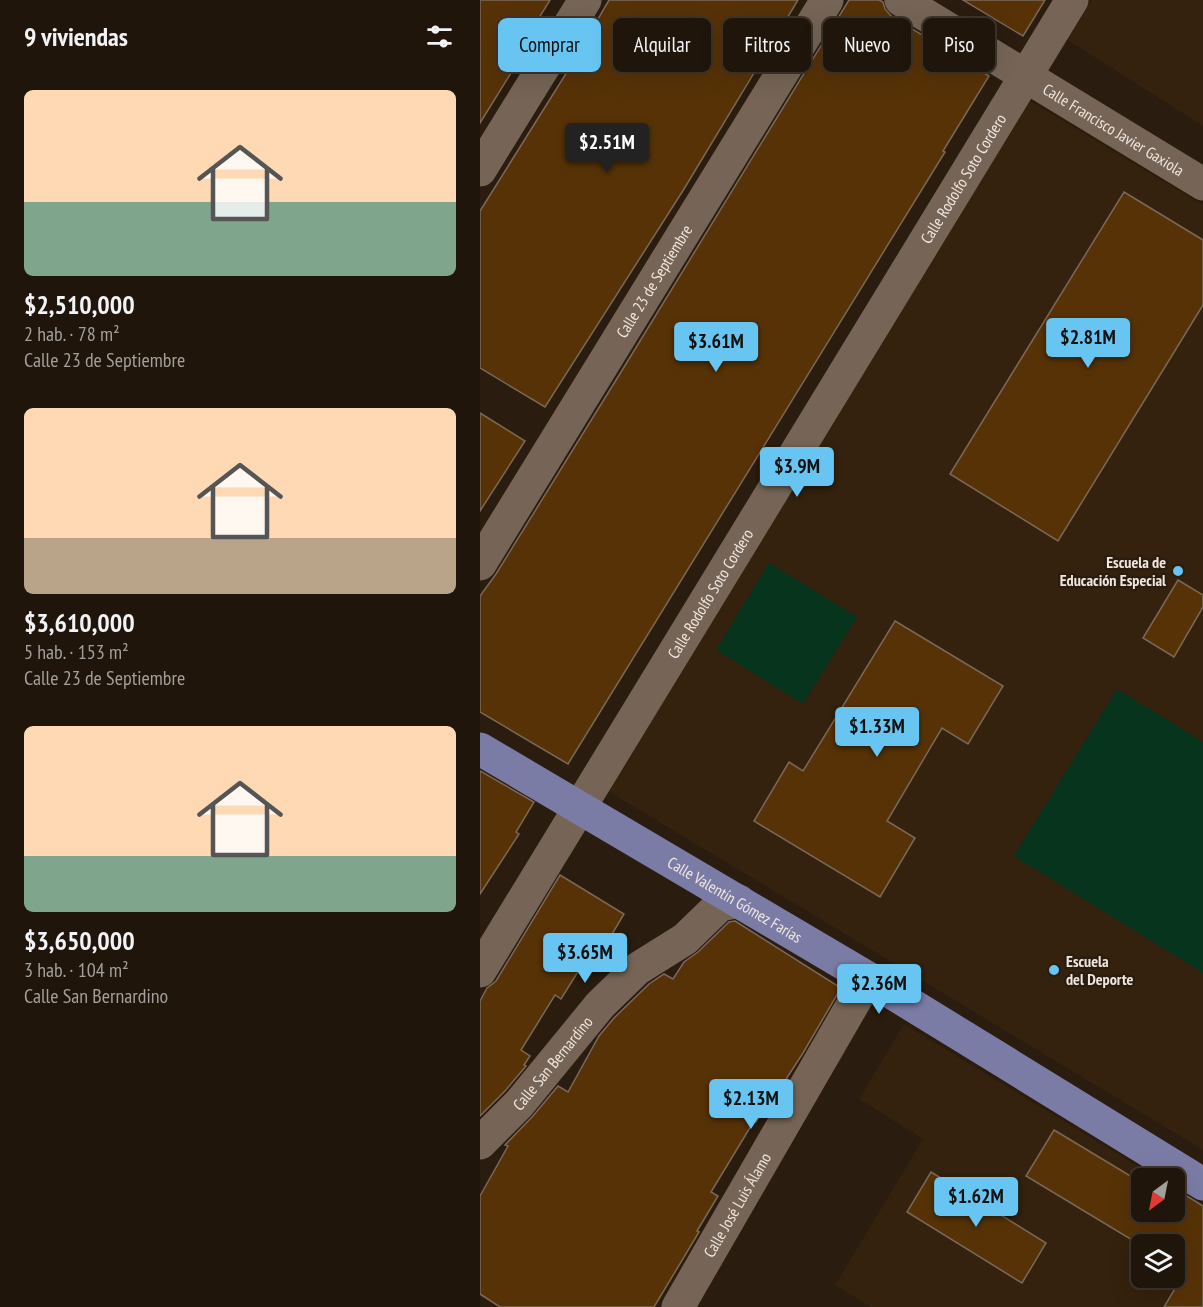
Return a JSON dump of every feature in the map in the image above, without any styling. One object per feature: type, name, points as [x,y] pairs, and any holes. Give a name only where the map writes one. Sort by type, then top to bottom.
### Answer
[{"type":"main road","name":"Calle Valentín Gómez Farías","points":[[480,749],[868,978],[1203,1184]]},
{"type":"street","points":[[480,170],[585,0]]},
{"type":"street","name":"Calle 23 de Septiembre","points":[[480,564],[827,0]]},
{"type":"street","name":"Calle Francisco Javier Gaxiola","points":[[901,0],[1203,184]]},
{"type":"street","name":"Calle Rodolfo Soto Cordero","points":[[480,971],[1072,0]]},
{"type":"street","name":"Calle San Bernardino","points":[[480,1143],[519,1104],[600,1005],[637,969],[686,939],[720,905],[739,901]]},
{"type":"street","name":"Calle José Luis Álamo","points":[[678,1307],[868,978]]},
{"type":"shaded area","points":[[1091,0],[1203,0],[1203,126],[1066,39]]},
{"type":"shaded area","points":[[1025,98],[1203,205],[1203,1150],[606,790]]},
{"type":"shaded area","points":[[904,1024],[1141,1168],[1131,1168],[1131,1222],[1185,1222],[1185,1194],[1203,1206],[1203,1246],[1185,1276],[1185,1234],[1131,1234],[1131,1288],[1178,1288],[1166,1307],[871,1307],[835,1285],[923,1139],[859,1099]]},
{"type":"green space","points":[[769,563],[857,617],[803,704],[716,650]]},
{"type":"green space","points":[[1117,689],[1203,742],[1203,973],[1014,856]]},
{"type":"building","points":[[480,0],[550,0],[539,18],[498,18],[498,72],[512,72],[480,123]]},
{"type":"building","points":[[609,0],[798,0],[787,18],[723,18],[723,72],[755,72],[684,189],[545,407],[480,368],[480,211],[567,72],[601,72],[601,18],[599,18]]},
{"type":"building","points":[[849,0],[879,0],[894,18],[838,18]]},
{"type":"building","points":[[963,0],[1045,0],[1023,36]]},
{"type":"building","points":[[911,28],[923,36],[923,72],[982,72],[989,76],[943,151],[945,152],[568,764],[480,712],[480,596],[496,574],[805,72],[811,72],[811,62],[823,42],[823,72],[911,72]]},
{"type":"building","points":[[1124,192],[1203,240],[1203,305],[1058,541],[950,474]]},
{"type":"building","points":[[480,413],[525,441],[480,511]]},
{"type":"building","points":[[1178,580],[1203,595],[1203,607],[1174,657],[1143,638]]},
{"type":"building","points":[[895,621],[1003,686],[968,744],[942,728],[887,821],[915,838],[880,897],[754,821],[789,762],[803,771]]},
{"type":"building","points":[[480,771],[534,802],[516,832],[519,834],[480,894]]},
{"type":"building","points":[[560,875],[624,914],[605,946],[597,941],[561,999],[555,995],[521,1050],[530,1056],[524,1065],[526,1066],[480,1116],[480,1001],[487,988],[496,981]]},
{"type":"building","points":[[735,921],[841,988],[803,1053],[756,1122],[754,1121],[711,1192],[718,1196],[654,1307],[500,1307],[480,1294],[480,1196],[508,1146],[505,1145],[558,1086],[568,1092],[599,1036],[614,1018],[649,984],[664,974],[673,979],[684,962],[698,952],[729,922]]},
{"type":"building","points":[[1054,1130],[1131,1176],[1131,1222],[1185,1222],[1185,1195],[1203,1206],[1203,1307],[1164,1307],[1175,1288],[1185,1288],[1185,1234],[1131,1234],[1131,1239],[1026,1176]]},
{"type":"building","points":[[931,1172],[1046,1243],[1022,1283],[907,1212]]},
{"type":"place","name":"Escuela de Educación Especial","points":[[1178,571]]},
{"type":"place","name":"Escuela del Deporte","points":[[1054,970]]}]
